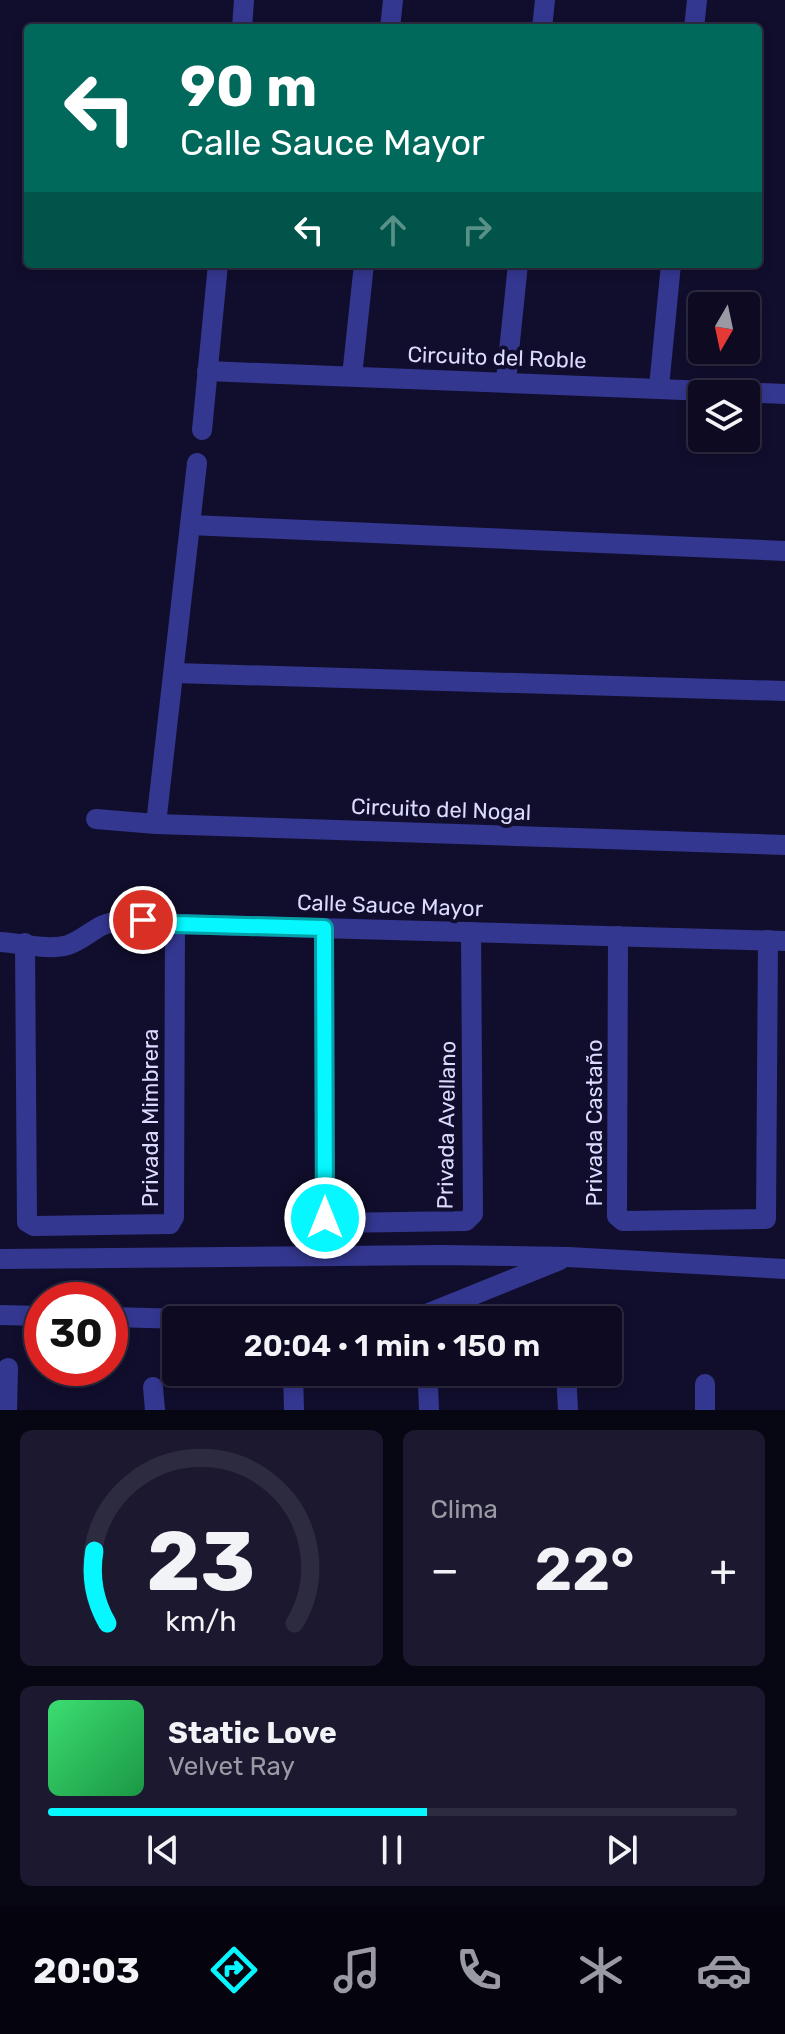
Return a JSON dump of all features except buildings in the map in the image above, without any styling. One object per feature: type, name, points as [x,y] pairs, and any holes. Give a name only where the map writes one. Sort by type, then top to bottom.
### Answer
[{"type":"street","points":[[242,24],[244,0]]},
{"type":"street","points":[[390,24],[393,0]]},
{"type":"street","points":[[542,24],[545,0]]},
{"type":"street","points":[[694,24],[697,0]]},
{"type":"street","points":[[202,430],[218,268]]},
{"type":"street","points":[[352,376],[364,268]]},
{"type":"street","points":[[506,380],[518,268]]},
{"type":"street","points":[[659,387],[671,268]]},
{"type":"street","name":"Circuito del Roble","points":[[207,371],[506,380],[785,394]]},
{"type":"street","points":[[156,824],[197,463]]},
{"type":"street","points":[[190,525],[785,551]]},
{"type":"street","points":[[174,673],[785,691]]},
{"type":"street","name":"Circuito del Nogal","points":[[96,819],[156,824],[785,845]]},
{"type":"street","name":"Calle Sauce Mayor","points":[[0,942],[48,947],[68,945],[121,920],[776,941]]},
{"type":"street","name":"Privada Mimbrera","points":[[25,943],[27,1222],[34,1226],[170,1224],[174,1217],[175,924]]},
{"type":"street","name":"Privada Avellano","points":[[324,928],[325,1218],[334,1223],[466,1221],[473,1214],[471,932]]},
{"type":"street","name":"Privada Castaño","points":[[618,936],[617,1216],[623,1221],[766,1219],[776,941]]},
{"type":"street","points":[[0,1259],[568,1257],[785,1269]]},
{"type":"street","points":[[446,1306],[568,1257]]},
{"type":"street","points":[[0,1315],[24,1316]]},
{"type":"street","points":[[128,1317],[162,1318]]},
{"type":"street","points":[[7,1410],[8,1368]]},
{"type":"street","points":[[705,1384],[705,1410]]},
{"type":"street","points":[[293,1386],[294,1410]]},
{"type":"street","points":[[428,1386],[429,1410]]},
{"type":"street","points":[[567,1386],[568,1410]]},
{"type":"street","points":[[153,1387],[155,1410]]},
{"type":"route","points":[[143,920],[175,924],[324,928],[325,1218]]}]
